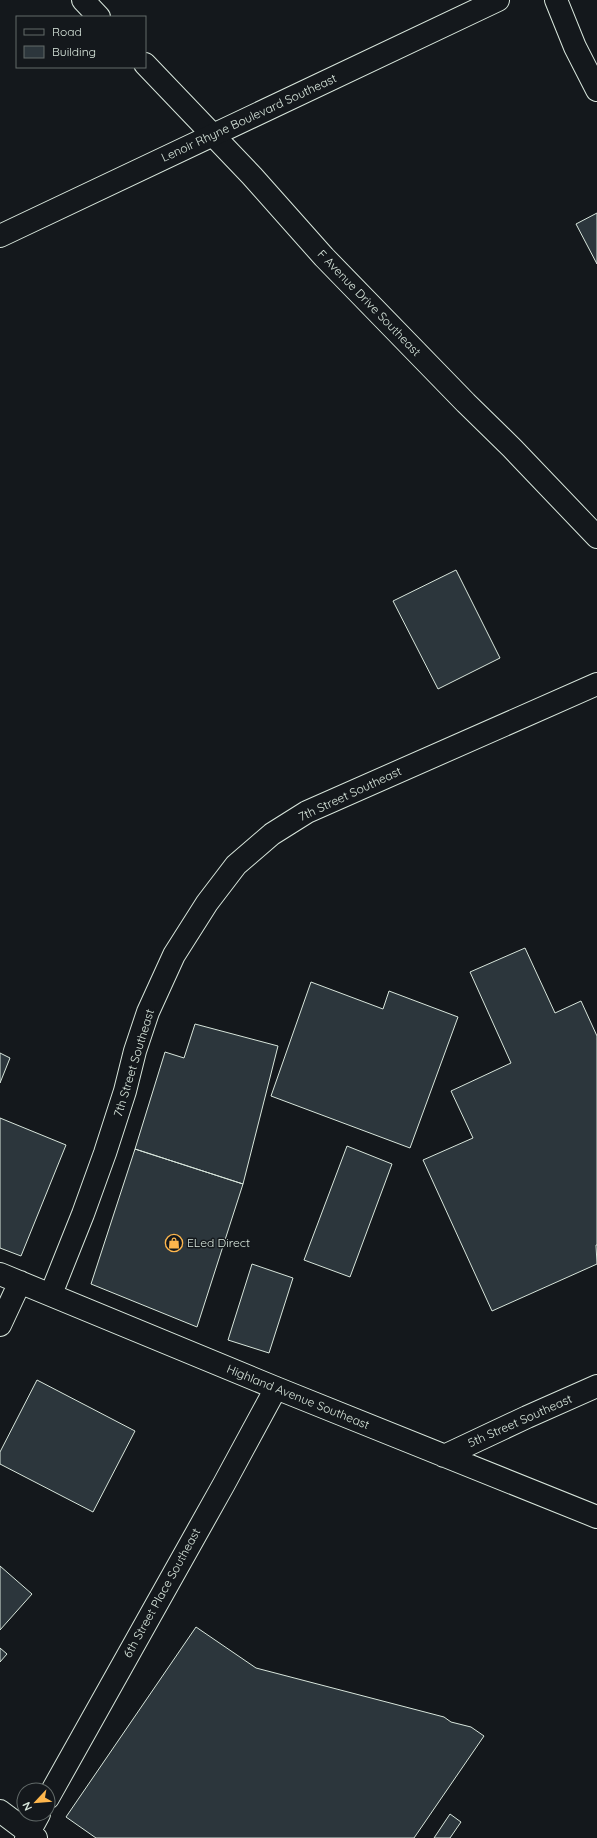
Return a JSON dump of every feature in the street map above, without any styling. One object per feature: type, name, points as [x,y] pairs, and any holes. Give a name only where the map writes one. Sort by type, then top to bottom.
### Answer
[{"type":"street","points":[[83,0],[98,16]]},
{"type":"street","name":"Lenoir Rhyne Boulevard Southeast","points":[[0,236],[498,0]]},
{"type":"street","points":[[556,0],[575,47],[597,90]]},
{"type":"street","name":"F Avenue Drive Southeast","points":[[146,65],[214,135],[324,257],[466,403],[512,448],[597,537]]},
{"type":"street","name":"7th Street Southeast","points":[[50,1294],[83,1214],[105,1153],[148,1012],[174,955],[207,903],[236,866],[272,834],[307,812],[597,684]]},
{"type":"street","name":"Highland Avenue Southeast","points":[[0,1274],[276,1388],[597,1517]]},
{"type":"street","points":[[0,1325],[20,1282]]},
{"type":"street","name":"5th Street Southeast","points":[[444,1456],[597,1386]]},
{"type":"street","name":"6th Street Place Southeast","points":[[56,1784],[228,1477],[276,1388]]},
{"type":"street","points":[[0,1811],[32,1831]]},
{"type":"building","points":[[597,213],[597,264],[576,224]]},
{"type":"building","points":[[456,570],[500,658],[438,689],[393,601]]},
{"type":"building","points":[[525,948],[555,1013],[581,1001],[597,1036],[597,1264],[492,1311],[423,1160],[473,1138],[451,1091],[511,1063],[470,972]]},
{"type":"building","points":[[311,982],[383,1009],[389,991],[458,1017],[410,1148],[271,1096]]},
{"type":"building","points":[[195,1024],[278,1046],[243,1184],[135,1149],[165,1052],[184,1058]]},
{"type":"building","points":[[0,1053],[10,1058],[0,1083]]},
{"type":"building","points":[[0,1118],[66,1145],[21,1256],[0,1248]]},
{"type":"building","points":[[347,1146],[392,1164],[350,1277],[304,1260]]},
{"type":"building","points":[[135,1149],[243,1184],[197,1327],[91,1284]]},
{"type":"building","points":[[252,1264],[293,1278],[269,1353],[228,1340]]},
{"type":"building","points":[[37,1380],[135,1431],[93,1512],[0,1464],[0,1452]]},
{"type":"building","points":[[0,1566],[32,1594],[0,1630]]},
{"type":"building","points":[[196,1627],[256,1668],[444,1717],[451,1722],[471,1727],[484,1736],[414,1838],[96,1838],[66,1817]]},
{"type":"building","points":[[0,1648],[7,1654],[0,1662]]},
{"type":"building","points":[[450,1814],[461,1822],[450,1838],[434,1838]]},
{"type":"place","name":"ELed Direct","points":[[174,1243]]}]
